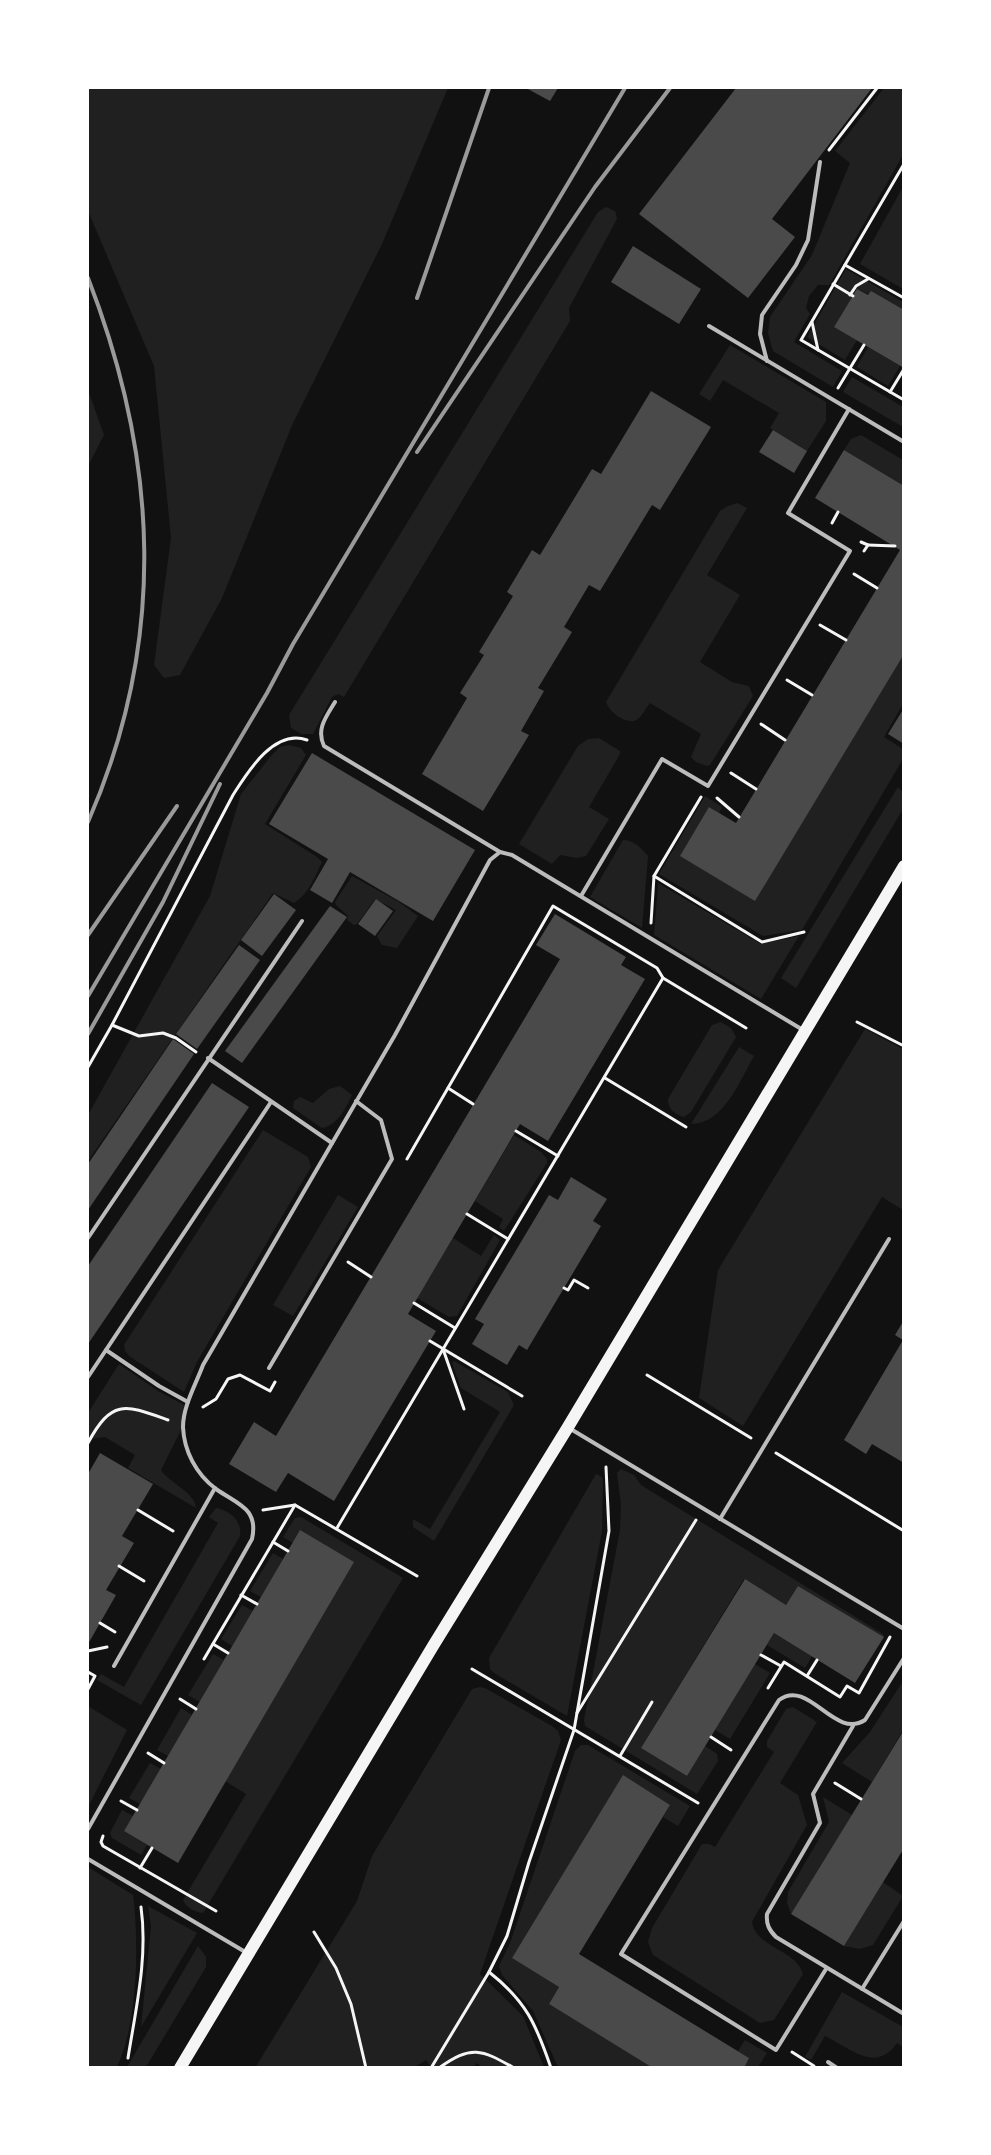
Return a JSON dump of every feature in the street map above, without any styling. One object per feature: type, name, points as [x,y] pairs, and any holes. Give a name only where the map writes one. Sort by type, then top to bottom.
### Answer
[{"type":"main road","points":[[180,2068],[568,1427],[904,866]]},
{"type":"lane","points":[[767,361],[760,334],[762,315],[796,265],[808,240],[820,162]]},
{"type":"lane","points":[[709,326],[904,442]]},
{"type":"lane","points":[[581,896],[662,759],[708,786],[850,551],[788,513],[849,410]]},
{"type":"lane","points":[[335,702],[321,726],[320,738],[324,746],[500,852],[512,855],[805,1031]]},
{"type":"lane","points":[[88,1828],[252,1539],[255,1527],[250,1513],[241,1503],[215,1488],[198,1471],[187,1449],[183,1426],[188,1402],[203,1365],[356,1101],[490,860],[500,852]]},
{"type":"lane","points":[[88,1238],[302,921]]},
{"type":"lane","points":[[208,1058],[332,1143]]},
{"type":"lane","points":[[269,1368],[392,1159],[381,1120],[356,1101]]},
{"type":"lane","points":[[88,1377],[271,1102]]},
{"type":"lane","points":[[720,1518],[889,1239]]},
{"type":"lane","points":[[106,1350],[159,1386],[188,1402]]},
{"type":"lane","points":[[568,1427],[904,1629]]},
{"type":"lane","points":[[114,1666],[215,1488]]},
{"type":"lane","points":[[904,1658],[865,1720],[853,1726],[813,1794],[820,1823],[767,1914],[766,1920],[769,1930],[776,1937],[826,1969],[904,2014]]},
{"type":"lane","points":[[826,1969],[776,2050],[621,1954],[712,1811],[779,1700],[785,1696],[800,1696],[846,1724],[853,1726]]},
{"type":"lane","points":[[88,1859],[248,1953]]},
{"type":"lane","points":[[862,1989],[904,1922]]},
{"type":"lane","points":[[828,2062],[837,2068]]},
{"type":"path","points":[[820,162],[877,88]]},
{"type":"path","points":[[904,164],[801,340],[904,400]]},
{"type":"path","points":[[845,265],[904,298]]},
{"type":"path","points":[[833,284],[851,295],[856,286],[868,278]]},
{"type":"path","points":[[812,321],[818,350]]},
{"type":"path","points":[[832,399],[864,345]]},
{"type":"path","points":[[890,392],[904,369]]},
{"type":"path","points":[[831,523],[838,512]]},
{"type":"path","points":[[868,545],[894,546]]},
{"type":"path","points":[[852,572],[877,588]]},
{"type":"path","points":[[820,624],[846,640]]},
{"type":"path","points":[[786,679],[812,695]]},
{"type":"path","points":[[759,724],[785,740]]},
{"type":"path","points":[[88,1067],[233,795],[251,767],[268,748],[290,740],[300,738],[324,746]]},
{"type":"path","points":[[730,772],[756,788]]},
{"type":"path","points":[[650,938],[654,876],[708,786]]},
{"type":"path","points":[[715,796],[739,817]]},
{"type":"path","points":[[654,876],[762,942],[804,932]]},
{"type":"path","points":[[553,906],[657,968],[664,978],[746,1028]]},
{"type":"path","points":[[337,1528],[664,978]]},
{"type":"path","points":[[857,1022],[904,1046]]},
{"type":"path","points":[[112,1025],[139,1036],[163,1033],[176,1038],[208,1058]]},
{"type":"path","points":[[605,1078],[686,1127]]},
{"type":"path","points":[[448,1088],[473,1104]]},
{"type":"path","points":[[516,1131],[558,1156]]},
{"type":"path","points":[[467,1214],[508,1239]]},
{"type":"path","points":[[347,1262],[371,1276]]},
{"type":"path","points":[[564,1288],[568,1290],[574,1280],[588,1288]]},
{"type":"path","points":[[414,1303],[455,1328]]},
{"type":"path","points":[[430,1341],[522,1396]]},
{"type":"path","points":[[443,1349],[464,1409]]},
{"type":"path","points":[[188,1402],[200,1407],[208,1406],[216,1399],[228,1379],[240,1375]]},
{"type":"path","points":[[88,1443],[104,1416],[124,1408],[137,1409],[183,1426]]},
{"type":"path","points":[[431,2068],[489,1972],[507,1936],[529,1862],[574,1730],[610,1531],[608,1482],[604,1448]]},
{"type":"path","points":[[250,1513],[294,1505],[337,1528],[417,1576]]},
{"type":"path","points":[[138,1510],[173,1531]]},
{"type":"path","points":[[577,1713],[698,1517]]},
{"type":"path","points":[[273,1542],[288,1551]]},
{"type":"path","points":[[120,1566],[144,1581]]},
{"type":"path","points":[[241,1595],[256,1604]]},
{"type":"path","points":[[100,1623],[115,1632]]},
{"type":"path","points":[[859,1693],[890,1640],[889,1633]]},
{"type":"path","points":[[213,1644],[228,1653]]},
{"type":"path","points":[[88,1651],[106,1648]]},
{"type":"path","points":[[761,1655],[781,1666]]},
{"type":"path","points":[[807,1676],[817,1660]]},
{"type":"path","points":[[472,1669],[712,1811]]},
{"type":"path","points":[[88,1672],[95,1676],[88,1689]]},
{"type":"path","points":[[180,1699],[196,1708]]},
{"type":"path","points":[[620,1756],[652,1702]]},
{"type":"path","points":[[711,1738],[731,1750]]},
{"type":"path","points":[[148,1753],[164,1763]]},
{"type":"path","points":[[824,1776],[861,1799]]},
{"type":"path","points":[[120,1801],[136,1810]]},
{"type":"path","points":[[694,1812],[699,1804]]},
{"type":"path","points":[[104,1832],[101,1842],[103,1846],[216,1911]]},
{"type":"path","points":[[140,1868],[152,1848]]},
{"type":"path","points":[[128,2058],[140,1988],[144,1929],[139,1889]]},
{"type":"path","points":[[314,1932],[336,1968],[351,2004],[366,2068]]},
{"type":"path","points":[[489,1972],[510,1989],[532,2017],[551,2068]]},
{"type":"path","points":[[439,2068],[460,2054],[476,2050],[492,2055],[514,2068]]},
{"type":"shaded area","points":[[88,88],[448,88],[382,244],[293,423],[222,598],[180,675],[164,678],[154,665],[171,538],[154,366],[88,211]]},
{"type":"shaded area","points":[[884,88],[903,88],[903,155],[829,285],[818,285],[809,296],[806,308],[810,314],[794,342],[842,371],[833,387],[773,351],[768,333],[770,317],[812,255],[850,163],[835,151]]},
{"type":"shaded area","points":[[903,187],[903,289],[860,264]]},
{"type":"shaded area","points":[[606,207],[615,211],[617,219],[569,308],[570,321],[344,697],[338,694],[332,697],[313,734],[301,734],[291,728],[289,715],[598,212]]},
{"type":"shaded area","points":[[846,269],[903,302],[903,310],[857,289],[834,327],[857,340],[845,360],[807,337]]},
{"type":"shaded area","points":[[730,345],[826,402],[826,421],[807,451],[770,428],[779,413],[723,380],[710,401],[699,394]]},
{"type":"shaded area","points":[[868,347],[900,366],[888,386],[857,367]]},
{"type":"shaded area","points":[[852,377],[903,407],[903,427],[843,392]]},
{"type":"shaded area","points":[[88,390],[104,435],[88,466]]},
{"type":"shaded area","points":[[861,435],[903,460],[903,486],[844,450],[851,439]]},
{"type":"shaded area","points":[[737,503],[747,508],[707,575],[740,595],[700,662],[732,682],[749,686],[753,696],[710,765],[707,766],[696,762],[691,757],[701,734],[650,703],[638,719],[630,721],[615,714],[606,702],[720,511]]},
{"type":"shaded area","points":[[903,654],[903,704],[884,737],[903,749],[903,759],[802,930],[763,936],[659,874],[705,796],[722,807],[719,813],[710,807],[755,900]]},
{"type":"shaded area","points":[[599,738],[620,751],[589,807],[609,819],[586,856],[577,858],[560,855],[552,864],[519,844],[578,746],[588,739]]},
{"type":"shaded area","points":[[289,745],[301,748],[306,755],[265,824],[322,862],[311,885],[304,895],[294,903],[273,893],[88,1161],[88,1115],[210,896],[241,794],[271,756],[280,747]]},
{"type":"shaded area","points":[[898,787],[903,792],[903,809],[796,988],[781,978]]},
{"type":"shaded area","points":[[623,840],[634,843],[648,856],[642,928],[590,897]]},
{"type":"shaded area","points":[[352,876],[399,902],[418,916],[397,948],[382,945],[377,936],[396,910],[375,899],[357,924],[354,925],[347,920],[348,916],[336,905],[335,902]]},
{"type":"shaded area","points":[[658,883],[761,944],[799,936],[761,999],[654,935]]},
{"type":"shaded area","points":[[721,1022],[731,1028],[736,1037],[691,1112],[684,1117],[680,1116],[670,1108],[668,1099],[712,1025]]},
{"type":"shaded area","points":[[865,1029],[903,1049],[903,1210],[882,1197],[743,1426],[699,1398],[718,1270]]},
{"type":"shaded area","points":[[739,1047],[754,1056],[737,1088],[722,1109],[713,1117],[703,1122],[691,1124]]},
{"type":"shaded area","points":[[340,1086],[352,1095],[337,1120],[327,1127],[322,1128],[293,1108],[294,1101],[300,1097],[313,1103],[329,1089]]},
{"type":"shaded area","points":[[263,1130],[308,1157],[311,1167],[197,1362],[184,1392],[129,1356],[125,1351],[124,1345]]},
{"type":"shaded area","points":[[514,1135],[541,1152],[547,1159],[547,1163],[504,1231],[499,1227],[503,1219],[475,1201]]},
{"type":"shaded area","points":[[338,1195],[358,1207],[293,1316],[273,1305]]},
{"type":"shaded area","points":[[494,1235],[500,1240],[457,1316],[449,1317],[417,1298],[453,1238],[481,1256]]},
{"type":"shaded area","points":[[454,1361],[508,1392],[514,1405],[434,1541],[413,1527],[413,1519],[430,1529],[500,1412],[461,1388],[452,1363]]},
{"type":"shaded area","points":[[119,1364],[158,1391],[184,1405],[181,1430],[161,1470],[187,1492],[195,1502],[196,1508],[128,1468],[135,1455],[105,1437],[88,1439],[88,1413]]},
{"type":"shaded area","points":[[621,1469],[634,1475],[641,1485],[883,1634],[884,1637],[798,1586],[786,1605],[744,1579],[641,1748],[687,1776],[705,1746],[717,1754],[718,1761],[697,1794],[585,1726],[584,1720],[620,1530],[621,1505],[617,1473]]},
{"type":"shaded area","points":[[596,1474],[602,1477],[603,1482],[602,1531],[567,1716],[494,1673],[490,1669],[489,1658]]},
{"type":"shaded area","points":[[216,1508],[234,1517],[239,1526],[240,1536],[141,1705],[97,1680],[101,1674],[124,1687],[218,1523],[209,1517]]},
{"type":"shaded area","points":[[301,1517],[403,1578],[203,1913],[194,1911],[183,1900],[246,1794],[225,1781],[293,1543],[283,1537],[295,1518]]},
{"type":"shaded area","points":[[273,1553],[283,1559],[261,1597],[250,1591]]},
{"type":"shaded area","points":[[242,1605],[253,1611],[232,1646],[221,1639]]},
{"type":"shaded area","points":[[774,1633],[812,1656],[805,1668],[767,1645]]},
{"type":"shaded area","points":[[213,1654],[224,1660],[200,1702],[188,1695]]},
{"type":"shaded area","points":[[755,1664],[770,1673],[730,1739],[715,1730]]},
{"type":"shaded area","points":[[903,1681],[903,1730],[872,1782],[842,1763],[870,1732]]},
{"type":"shaded area","points":[[485,1688],[552,1726],[558,1731],[561,1740],[480,1974],[523,2016],[544,2067],[483,2067],[476,2063],[474,2067],[431,2067],[426,2060],[413,2068],[255,2068],[357,1901],[372,1856],[472,1689]]},
{"type":"shaded area","points":[[88,1706],[127,1730],[88,1807]]},
{"type":"shaded area","points":[[793,1707],[817,1722],[780,1783],[798,1795],[807,1825],[752,1922],[755,1931],[761,1938],[793,1959],[803,1974],[774,2020],[760,2023],[653,1955],[648,1942],[652,1928],[702,1844],[709,1844],[715,1847],[774,1752],[767,1747],[767,1741],[786,1709]]},
{"type":"shaded area","points":[[181,1708],[192,1715],[168,1756],[157,1750]]},
{"type":"shaded area","points":[[581,1745],[588,1745],[690,1806],[678,1826],[663,1817],[670,1805],[623,1776],[512,1958],[559,1987],[549,2004],[653,2067],[558,2067],[533,2011],[502,1975],[499,1966],[510,1943],[575,1751]]},
{"type":"shaded area","points":[[150,1763],[161,1769],[140,1804],[129,1798]]},
{"type":"shaded area","points":[[823,1797],[852,1815],[791,1914],[787,1903],[788,1892],[829,1822]]},
{"type":"shaded area","points":[[122,1810],[133,1816],[124,1831],[147,1845],[141,1855],[112,1838],[110,1833]]},
{"type":"shaded area","points":[[88,1867],[133,1895],[136,1959],[133,2006],[124,2049],[117,2067],[88,2067]]},
{"type":"shaded area","points":[[883,1882],[903,1896],[873,1945],[860,1949],[844,1946]]},
{"type":"shaded area","points":[[148,1906],[197,1933],[141,2027],[151,1926]]},
{"type":"shaded area","points":[[198,1946],[206,1957],[206,1967],[146,2067],[127,2067]]},
{"type":"shaded area","points":[[842,1992],[903,2027],[903,2047],[897,2043],[889,2052],[880,2057],[872,2058],[853,2052],[825,2036],[811,2060],[805,2057]]},
{"type":"shaded area","points":[[745,2040],[767,2053],[758,2067],[744,2067],[749,2058],[738,2051]]},
{"type":"building","points":[[526,88],[558,88],[550,101]]},
{"type":"building","points":[[736,88],[872,88],[772,219],[795,237],[748,298],[639,214]]},
{"type":"building","points":[[633,246],[701,289],[679,324],[611,282]]},
{"type":"building","points":[[857,289],[868,295],[871,291],[904,310],[904,368],[834,327]]},
{"type":"building","points":[[651,391],[711,427],[660,510],[652,505],[600,591],[589,585],[564,627],[572,632],[538,688],[544,691],[521,731],[529,735],[483,811],[422,774],[467,698],[460,693],[484,655],[479,652],[513,596],[507,592],[532,550],[540,555],[592,469],[601,474]]},
{"type":"building","points":[[773,430],[807,451],[794,473],[759,452]]},
{"type":"building","points":[[844,450],[904,486],[904,654],[755,901],[680,856],[709,807],[736,823],[900,550],[815,498]]},
{"type":"building","points":[[904,708],[904,744],[888,734]]},
{"type":"building","points":[[312,753],[475,850],[433,921],[350,872],[332,903],[310,890],[328,859],[269,824]]},
{"type":"building","points":[[274,894],[296,910],[262,956],[241,940]]},
{"type":"building","points":[[376,899],[393,911],[375,936],[358,924]]},
{"type":"building","points":[[330,906],[347,917],[242,1063],[225,1051]]},
{"type":"building","points":[[555,914],[626,957],[621,965],[645,979],[548,1141],[520,1124],[408,1314],[436,1331],[334,1501],[288,1473],[276,1492],[229,1464],[254,1422],[276,1436],[560,959],[536,945]]},
{"type":"building","points":[[239,945],[260,960],[197,1049],[176,1034]]},
{"type":"building","points":[[173,1039],[194,1054],[88,1210],[88,1164]]},
{"type":"building","points":[[212,1083],[249,1107],[88,1344],[88,1266]]},
{"type":"building","points":[[571,1177],[607,1199],[593,1221],[601,1226],[527,1350],[519,1345],[507,1365],[472,1344],[484,1324],[475,1319],[549,1195],[558,1200]]},
{"type":"building","points":[[904,1320],[904,1463],[872,1444],[866,1454],[844,1440],[903,1340],[895,1335]]},
{"type":"building","points":[[100,1453],[153,1484],[122,1536],[134,1543],[106,1590],[116,1595],[88,1644],[88,1474]]},
{"type":"building","points":[[300,1530],[354,1562],[178,1863],[124,1831]]},
{"type":"building","points":[[745,1579],[786,1605],[798,1586],[884,1637],[855,1683],[774,1633],[687,1776],[641,1748]]},
{"type":"building","points":[[904,1730],[904,1848],[844,1946],[791,1914]]},
{"type":"building","points":[[623,1775],[670,1805],[579,1954],[749,2058],[744,2068],[653,2068],[549,2004],[559,1987],[512,1958]]},
{"type":"railway","points":[[417,298],[489,88]]},
{"type":"railway","points":[[88,996],[267,693],[293,644],[625,88]]},
{"type":"railway","points":[[417,452],[595,187],[670,88]]},
{"type":"railway","points":[[88,278],[112,346],[129,415],[140,483],[144,551],[141,619],[131,686],[114,754],[88,822]]},
{"type":"railway","points":[[88,1034],[163,902],[220,784]]},
{"type":"railway","points":[[88,935],[177,806]]}]
